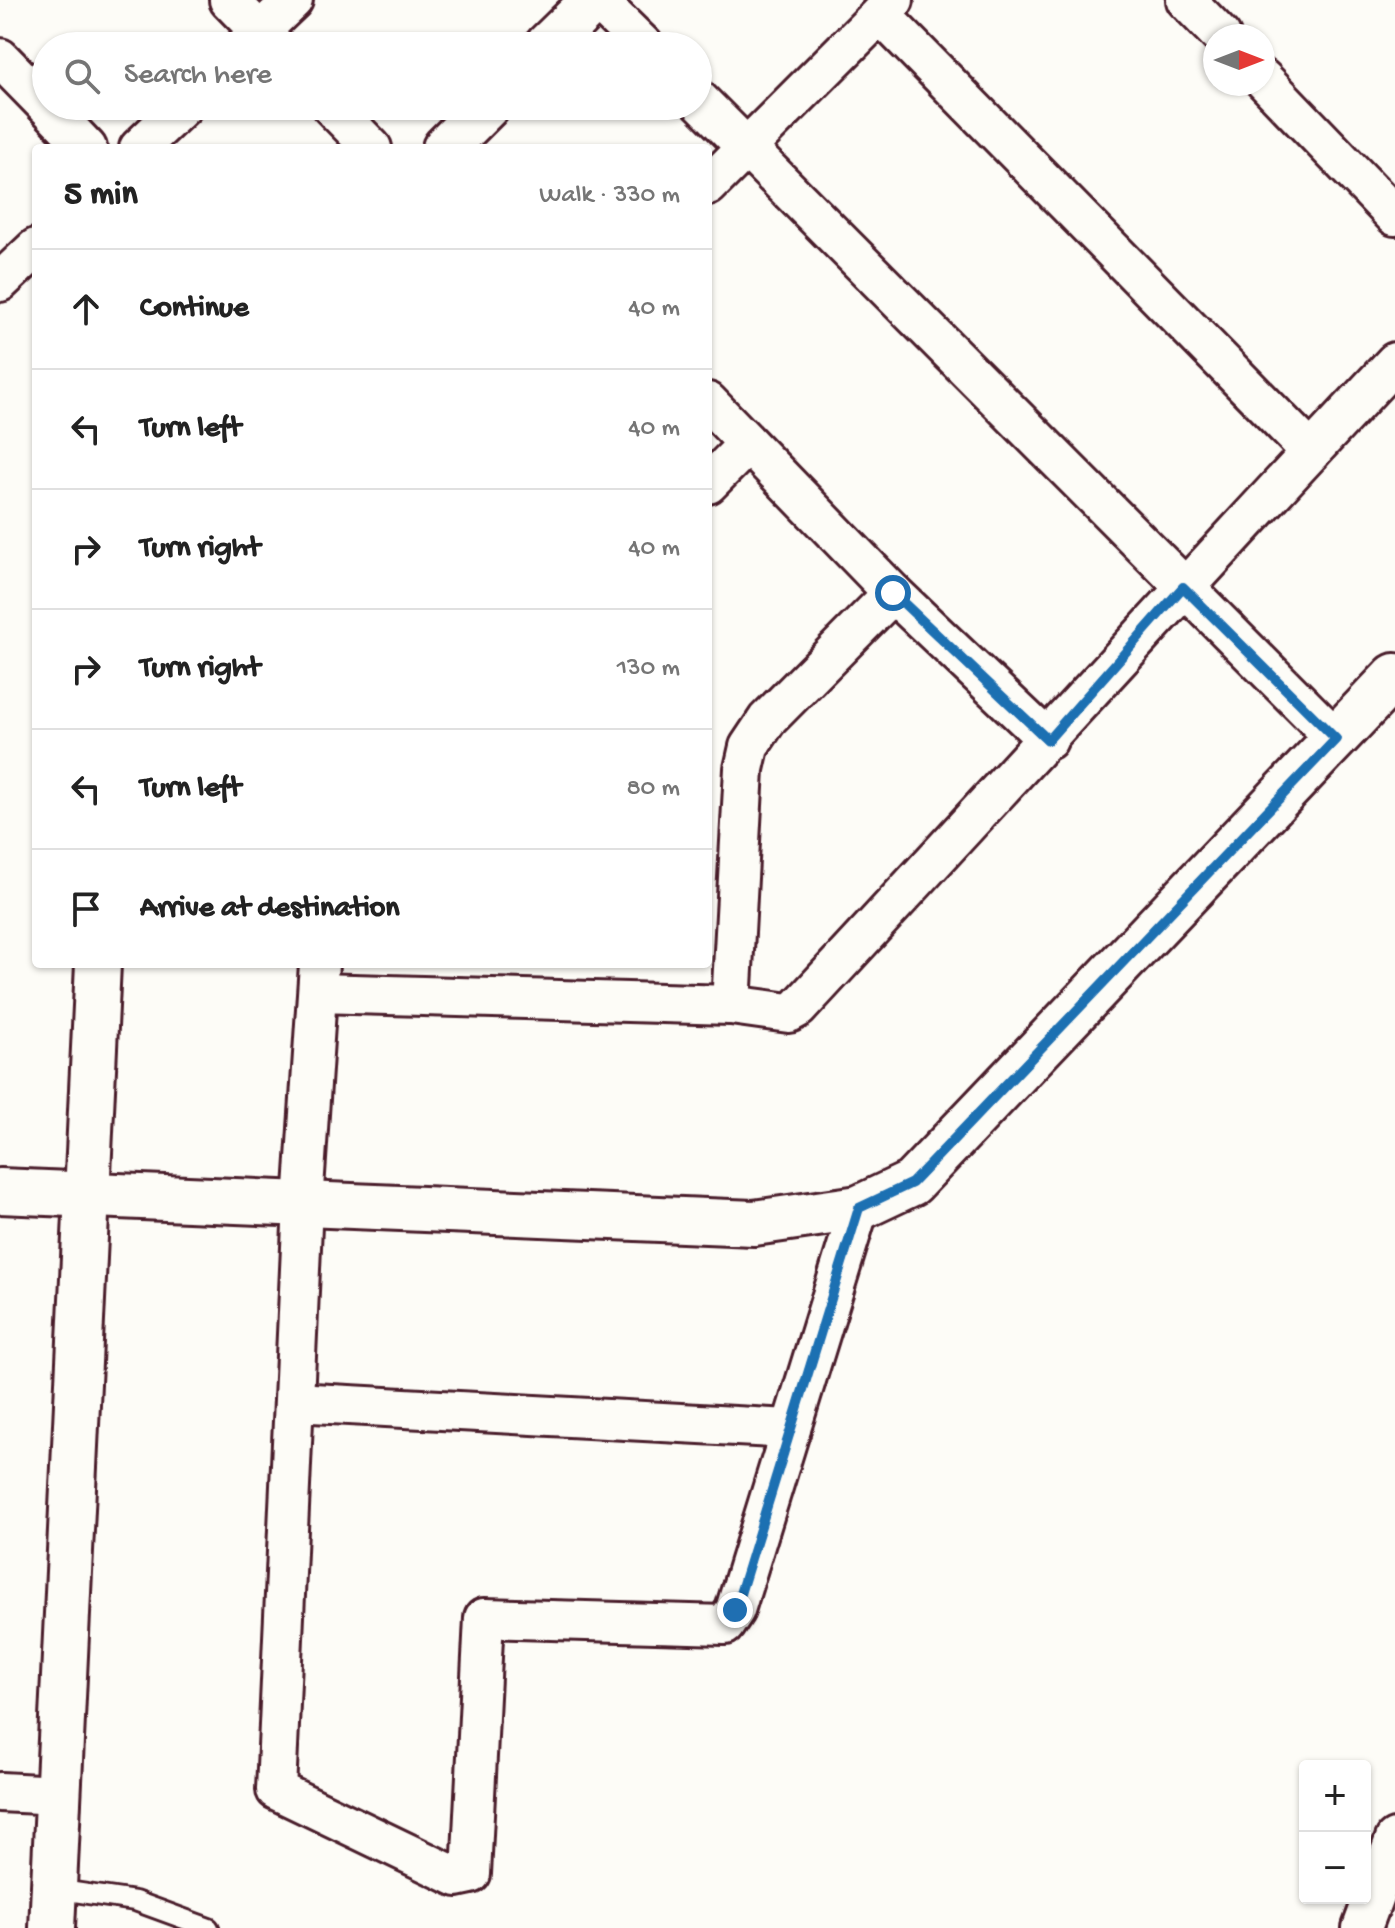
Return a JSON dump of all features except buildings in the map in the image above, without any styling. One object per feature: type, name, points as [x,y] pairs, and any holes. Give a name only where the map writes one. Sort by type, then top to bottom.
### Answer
[{"type":"street","points":[[229,0],[253,32]]},
{"type":"street","points":[[267,32],[293,0]]},
{"type":"street","points":[[562,32],[595,0],[629,32]]},
{"type":"street","points":[[1186,0],[1209,24]]},
{"type":"street","points":[[712,182],[887,7],[1311,452]]},
{"type":"street","points":[[0,58],[32,91]]},
{"type":"street","points":[[1275,91],[1395,216]]},
{"type":"street","points":[[712,113],[1336,739]]},
{"type":"street","points":[[60,120],[83,144]]},
{"type":"street","points":[[143,144],[168,120]]},
{"type":"street","points":[[345,120],[368,144]]},
{"type":"street","points":[[449,144],[473,120]]},
{"type":"street","points":[[0,282],[32,252]]},
{"type":"street","points":[[859,1208],[735,1610],[725,1625],[484,1618],[471,1874],[457,1877],[276,1790],[303,1204],[318,978],[528,981],[789,1013],[798,1008],[1048,740],[1183,587],[1395,362]]},
{"type":"street","points":[[712,406],[893,593],[1048,740]]},
{"type":"street","points":[[712,480],[748,444]]},
{"type":"street","points":[[731,1005],[744,769],[749,747],[767,720],[893,593]]},
{"type":"street","points":[[0,1191],[754,1223],[859,1208],[912,1183],[1395,676]]},
{"type":"street","points":[[53,1908],[98,968]]},
{"type":"street","points":[[294,1402],[791,1429]]},
{"type":"street","points":[[0,1792],[59,1795]]},
{"type":"street","points":[[1362,1928],[1395,1839]]},
{"type":"lane","points":[[53,1908],[135,1901],[209,1928]]},
{"type":"route","points":[[735,1610],[859,1208],[912,1183],[1336,739],[1183,587],[1048,740],[893,593]]}]
